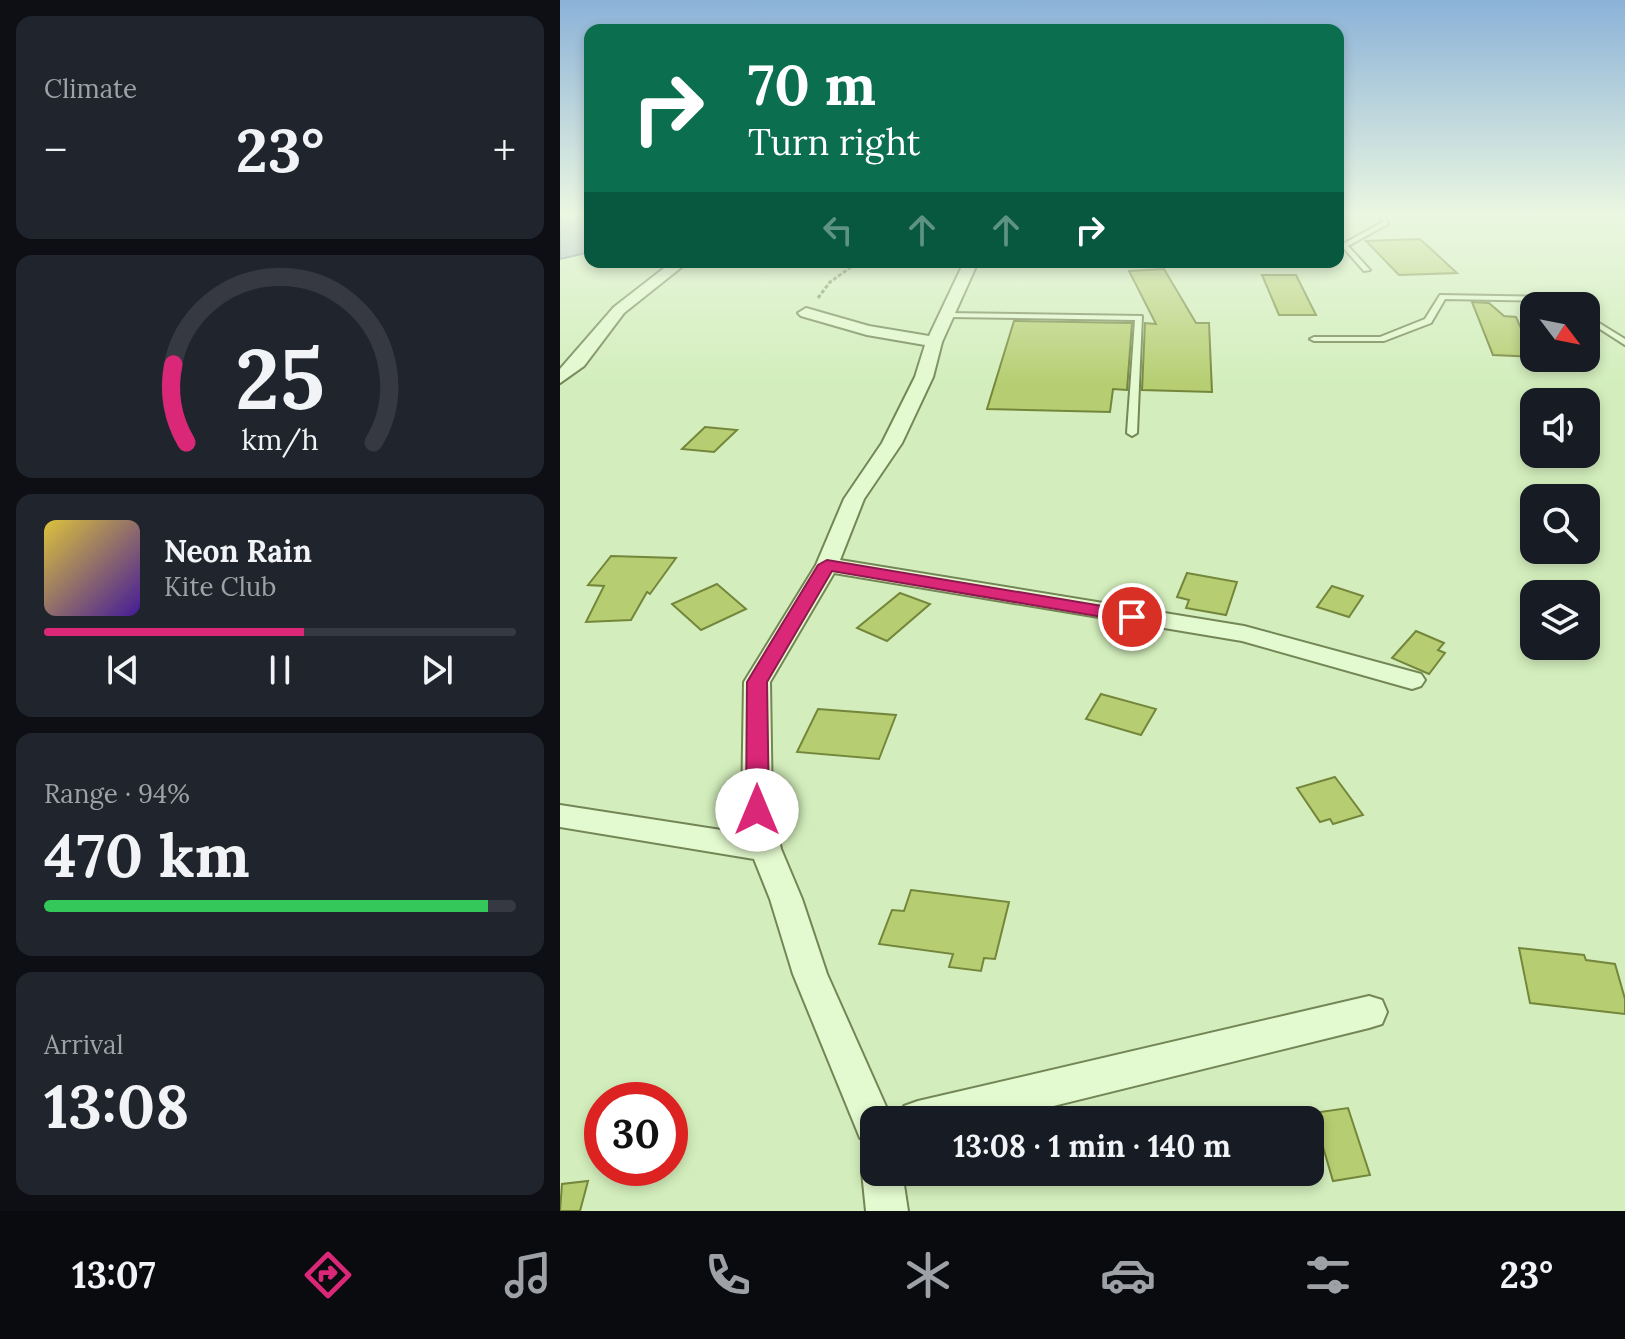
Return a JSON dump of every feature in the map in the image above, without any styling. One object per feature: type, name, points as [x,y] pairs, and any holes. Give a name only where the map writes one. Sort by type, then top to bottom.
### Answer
[{"type":"street","points":[[560,378],[578,362],[619,310],[670,271]]},
{"type":"street","points":[[866,1106],[810,974],[786,899],[765,849],[757,810],[757,682],[827,565],[854,499],[892,443],[924,377],[934,342],[967,271]]},
{"type":"street","points":[[806,313],[867,330],[934,342]]},
{"type":"street","points":[[827,565],[1244,634],[1412,680]]},
{"type":"street","points":[[560,816],[765,849]]},
{"type":"street","points":[[976,1106],[1369,1012]]},
{"type":"street","points":[[884,1186],[887,1211]]},
{"type":"lane","points":[[1314,339],[1381,339],[1428,321],[1443,297],[1520,298]]},
{"type":"lane","points":[[949,315],[1139,318],[1132,433]]},
{"type":"lane","points":[[1600,326],[1625,343]]},
{"type":"path","points":[[806,313],[830,282],[846,271]]},
{"type":"building","points":[[1129,271],[1165,271],[1196,323],[1209,323],[1212,392],[1142,390],[1145,323],[1156,324]]},
{"type":"building","points":[[1395,271],[1457,273],[1399,275]]},
{"type":"building","points":[[1262,275],[1296,275],[1316,315],[1279,315]]},
{"type":"building","points":[[1472,302],[1489,303],[1504,316],[1516,317],[1520,326],[1520,356],[1493,355]]},
{"type":"building","points":[[1014,321],[1132,323],[1127,390],[1113,389],[1110,412],[987,409]]},
{"type":"building","points":[[705,427],[737,430],[714,452],[682,449]]},
{"type":"building","points":[[611,556],[676,558],[650,594],[647,592],[631,620],[586,622],[604,586],[588,585]]},
{"type":"building","points":[[1187,573],[1237,582],[1226,615],[1186,608],[1189,600],[1177,597]]},
{"type":"building","points":[[717,584],[746,609],[701,630],[672,604]]},
{"type":"building","points":[[1332,586],[1363,596],[1349,617],[1317,607]]},
{"type":"building","points":[[900,593],[930,604],[887,641],[857,628]]},
{"type":"building","points":[[1416,631],[1444,643],[1438,650],[1445,653],[1429,674],[1392,658]]},
{"type":"building","points":[[1101,694],[1156,709],[1141,735],[1086,719]]},
{"type":"building","points":[[818,709],[896,715],[879,759],[797,752]]},
{"type":"building","points":[[1335,777],[1363,815],[1333,824],[1330,819],[1320,822],[1297,788]]},
{"type":"building","points":[[911,890],[1009,902],[995,959],[984,958],[981,971],[949,967],[953,954],[879,944],[892,910],[904,911]]},
{"type":"building","points":[[1519,948],[1584,955],[1586,960],[1615,964],[1625,999],[1625,1014],[1530,1003]]},
{"type":"building","points":[[1348,1108],[1370,1175],[1333,1181],[1324,1150],[1324,1111]]},
{"type":"building","points":[[584,1181],[587,1186],[580,1211],[560,1211],[562,1184]]},
{"type":"route","points":[[757,810],[757,682],[827,565],[1132,617]]}]
